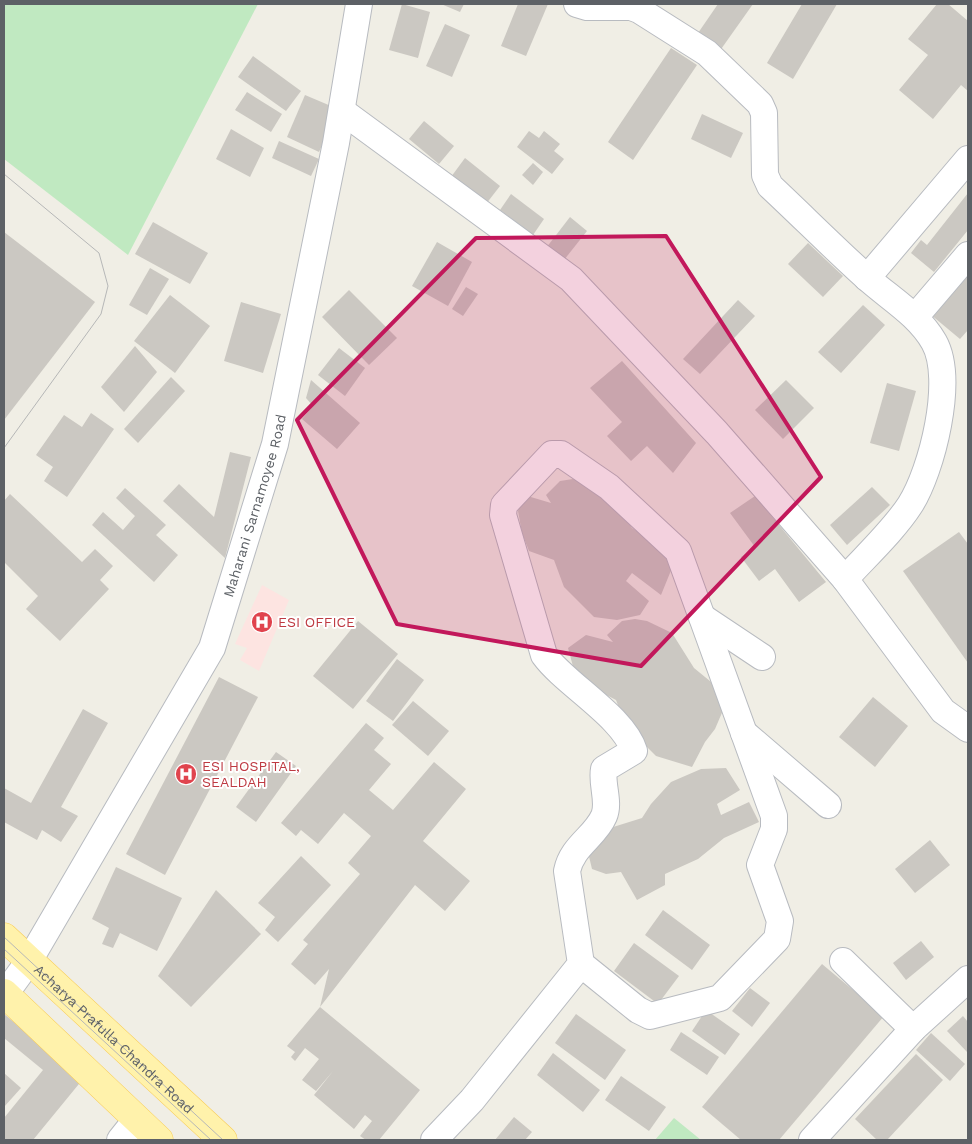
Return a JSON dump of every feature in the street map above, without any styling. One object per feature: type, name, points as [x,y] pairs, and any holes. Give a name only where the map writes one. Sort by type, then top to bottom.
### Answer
[{"type":"main road","name":"Acharya Prafulla Chandra Road","points":[[4,938],[223,1140]]},
{"type":"main road","points":[[4,994],[128,1130],[159,1140]]},
{"type":"street","name":"Maharani Sarnamoyee Road","points":[[4,994],[29,961],[212,648],[275,444],[342,111],[359,4]]},
{"type":"street","points":[[577,4],[587,7],[632,7],[707,53],[760,104],[764,113],[765,176],[770,186],[867,278],[915,317],[934,343],[944,384],[931,456],[924,480],[909,506],[845,579]]},
{"type":"street","points":[[342,111],[571,278],[717,433],[845,579],[942,711],[968,729]]},
{"type":"street","points":[[867,278],[968,159]]},
{"type":"street","points":[[915,317],[968,255]]},
{"type":"street","points":[[552,454],[561,454],[609,487],[678,551],[744,732],[774,816],[774,829],[760,865],[780,921],[777,939],[720,998],[650,1016],[638,1010],[581,964],[568,871],[570,859],[604,816],[606,805],[602,779],[604,768],[634,751],[632,742],[598,705],[551,664],[544,655],[503,515],[504,505],[552,454]]},
{"type":"street","points":[[702,617],[762,657]]},
{"type":"street","points":[[744,732],[828,804]]},
{"type":"street","points":[[844,961],[913,1029]]},
{"type":"street","points":[[434,1140],[472,1100],[581,964]]},
{"type":"street","points":[[812,1140],[913,1029],[968,979]]},
{"type":"highlighted area","points":[[666,236],[821,477],[641,666],[397,624],[297,420],[476,238]]},
{"type":"shaded area","name":"ESI OFFICE","points":[[262,585],[289,600],[259,671],[240,660],[247,648],[235,644]]},
{"type":"green space","points":[[4,4],[258,4],[128,255],[4,159]]},
{"type":"green space","points":[[674,1118],[701,1140],[655,1140]]},
{"type":"building","points":[[402,4],[430,12],[418,58],[389,50]]},
{"type":"building","points":[[441,4],[464,4],[460,12]]},
{"type":"building","points":[[518,4],[548,4],[526,56],[501,46]]},
{"type":"building","points":[[718,4],[753,4],[719,52],[696,36]]},
{"type":"building","points":[[802,4],[837,4],[793,79],[767,63]]},
{"type":"building","points":[[937,4],[948,4],[968,21],[968,91],[961,85],[933,119],[899,90],[928,55],[908,39]]},
{"type":"building","points":[[445,24],[470,35],[452,77],[426,66]]},
{"type":"building","points":[[671,48],[697,65],[633,160],[608,142]]},
{"type":"building","points":[[253,56],[301,91],[286,111],[238,77]]},
{"type":"building","points":[[247,92],[282,114],[271,132],[235,110]]},
{"type":"building","points":[[305,95],[338,109],[319,152],[287,137]]},
{"type":"building","points":[[702,114],[743,133],[731,158],[691,139]]},
{"type":"building","points":[[424,121],[454,146],[439,164],[409,139]]},
{"type":"building","points":[[231,129],[264,148],[250,177],[216,159]]},
{"type":"building","points":[[529,131],[539,138],[544,131],[560,144],[554,151],[564,159],[552,174],[517,147]]},
{"type":"building","points":[[279,141],[319,159],[311,176],[272,158]]},
{"type":"building","points":[[465,158],[500,186],[486,204],[451,177]]},
{"type":"building","points":[[533,163],[543,172],[533,185],[522,175]]},
{"type":"building","points":[[968,193],[968,230],[934,272],[911,253],[921,240],[927,245]]},
{"type":"building","points":[[511,194],[544,219],[533,235],[500,210]]},
{"type":"building","points":[[570,217],[587,231],[560,265],[543,252]]},
{"type":"building","points":[[153,222],[208,253],[190,284],[135,254]]},
{"type":"building","points":[[4,232],[95,302],[4,420]]},
{"type":"building","points":[[437,242],[472,262],[448,306],[412,286]]},
{"type":"building","points":[[808,243],[843,276],[823,297],[788,264]]},
{"type":"building","points":[[150,268],[169,279],[147,315],[129,305]]},
{"type":"building","points":[[968,268],[968,330],[960,339],[930,314]]},
{"type":"building","points":[[466,287],[478,294],[463,316],[452,309]]},
{"type":"building","points":[[349,290],[397,338],[369,365],[322,317]]},
{"type":"building","points":[[170,295],[210,326],[175,373],[134,341]]},
{"type":"building","points":[[738,300],[755,316],[700,374],[683,359]]},
{"type":"building","points":[[241,302],[281,314],[263,373],[224,361]]},
{"type":"building","points":[[863,305],[885,325],[841,373],[818,352]]},
{"type":"building","points":[[135,346],[157,372],[124,412],[101,387]]},
{"type":"building","points":[[339,348],[365,368],[345,396],[318,375]]},
{"type":"building","points":[[622,361],[696,443],[673,473],[647,446],[631,461],[607,436],[622,422],[590,388]]},
{"type":"building","points":[[171,377],[185,391],[138,443],[124,429]]},
{"type":"building","points":[[311,380],[360,423],[337,449],[302,419],[313,406],[306,398]]},
{"type":"building","points":[[786,380],[814,408],[783,439],[755,410]]},
{"type":"building","points":[[887,383],[916,391],[899,451],[870,443]]},
{"type":"building","points":[[91,413],[114,429],[67,497],[44,481],[53,467],[36,455],[64,415],[82,427]]},
{"type":"building","points":[[230,452],[251,457],[225,558],[163,501],[179,484],[214,517]]},
{"type":"building","points":[[573,479],[585,482],[610,494],[632,528],[660,546],[672,568],[661,595],[632,573],[626,581],[649,601],[640,615],[617,620],[594,617],[564,587],[554,560],[529,551],[522,533],[518,511],[524,495],[551,503],[546,495],[560,481]]},
{"type":"building","points":[[872,487],[890,505],[847,545],[830,525]]},
{"type":"building","points":[[125,488],[166,525],[156,535],[178,555],[154,582],[92,525],[103,512],[123,530],[135,516],[116,498]]},
{"type":"building","points":[[10,494],[82,562],[95,549],[113,566],[100,580],[109,589],[60,641],[26,609],[38,596],[4,562],[4,501]]},
{"type":"building","points":[[755,496],[826,582],[799,602],[775,569],[759,581],[741,557],[755,547],[730,513]]},
{"type":"building","points":[[959,532],[968,544],[968,663],[903,571]]},
{"type":"building","points":[[635,619],[647,621],[672,633],[694,668],[716,686],[724,708],[715,729],[705,742],[692,767],[656,756],[626,726],[616,700],[593,688],[574,670],[568,648],[586,635],[613,642],[607,635],[622,621]]},
{"type":"building","points":[[358,621],[398,654],[353,709],[313,676]]},
{"type":"building","points":[[397,659],[424,680],[393,721],[366,701]]},
{"type":"building","points":[[219,677],[258,697],[165,875],[126,854]]},
{"type":"building","points":[[873,697],[908,726],[875,767],[839,737]]},
{"type":"building","points":[[413,701],[449,731],[428,756],[392,725]]},
{"type":"building","points":[[83,709],[108,723],[61,807],[78,816],[61,842],[42,830],[37,840],[4,822],[4,788],[31,803]]},
{"type":"building","points":[[366,723],[384,738],[374,750],[391,764],[369,790],[393,810],[434,762],[466,789],[423,841],[470,881],[445,911],[415,885],[320,1007],[329,969],[315,985],[291,964],[308,944],[303,940],[360,874],[348,863],[371,836],[344,813],[318,844],[301,830],[296,836],[281,823]]},
{"type":"building","points":[[276,752],[296,766],[256,822],[236,807]]},
{"type":"building","points":[[726,768],[740,790],[717,804],[721,815],[749,802],[759,822],[724,838],[698,859],[665,874],[665,885],[637,900],[621,872],[606,874],[592,869],[587,848],[610,828],[642,818],[651,804],[671,782],[701,769]]},
{"type":"building","points":[[930,840],[950,865],[915,893],[895,869]]},
{"type":"building","points":[[301,856],[331,885],[278,942],[265,930],[275,917],[258,903]]},
{"type":"building","points":[[116,867],[182,898],[157,951],[120,933],[113,948],[102,944],[109,928],[92,919]]},
{"type":"building","points":[[216,890],[261,934],[191,1007],[158,976]]},
{"type":"building","points":[[663,910],[710,945],[692,970],[645,935]]},
{"type":"building","points":[[921,941],[934,957],[906,980],[893,963]]},
{"type":"building","points":[[634,943],[679,976],[658,1004],[614,971]]},
{"type":"building","points":[[822,964],[884,1016],[779,1140],[741,1140],[702,1107]]},
{"type":"building","points":[[750,988],[770,1003],[752,1027],[732,1011]]},
{"type":"building","points":[[320,1007],[420,1090],[379,1140],[366,1140],[360,1136],[372,1121],[365,1115],[354,1129],[314,1095],[333,1071],[316,1091],[302,1080],[319,1059],[305,1048],[295,1061],[291,1057],[295,1052],[287,1046]]},
{"type":"building","points":[[706,1010],[740,1034],[725,1055],[692,1031]]},
{"type":"building","points":[[4,1014],[83,1079],[33,1140],[4,1140],[4,1118],[43,1070],[4,1038]]},
{"type":"building","points":[[576,1014],[626,1050],[605,1080],[555,1043]]},
{"type":"building","points":[[963,1016],[968,1022],[968,1053],[947,1031]]},
{"type":"building","points":[[681,1032],[719,1057],[707,1075],[670,1050]]},
{"type":"building","points":[[931,1033],[965,1064],[950,1081],[916,1050]]},
{"type":"building","points":[[553,1053],[600,1090],[583,1112],[537,1075]]},
{"type":"building","points":[[916,1054],[943,1080],[887,1140],[877,1140],[855,1119]]},
{"type":"building","points":[[4,1073],[21,1088],[4,1107]]},
{"type":"building","points":[[621,1076],[666,1107],[649,1131],[605,1100]]},
{"type":"building","points":[[514,1117],[532,1132],[525,1140],[495,1140]]},
{"type":"tram line","points":[[4,174],[99,253],[108,286],[101,314],[4,448]]},
{"type":"tram line","points":[[4,937],[223,1140]]},
{"type":"tram line","points":[[4,949],[211,1140]]},
{"type":"place","name":"ESI OFFICE","points":[[262,622]]},
{"type":"place","name":"ESI HOSPITAL, SEALDAH","points":[[186,774]]}]
